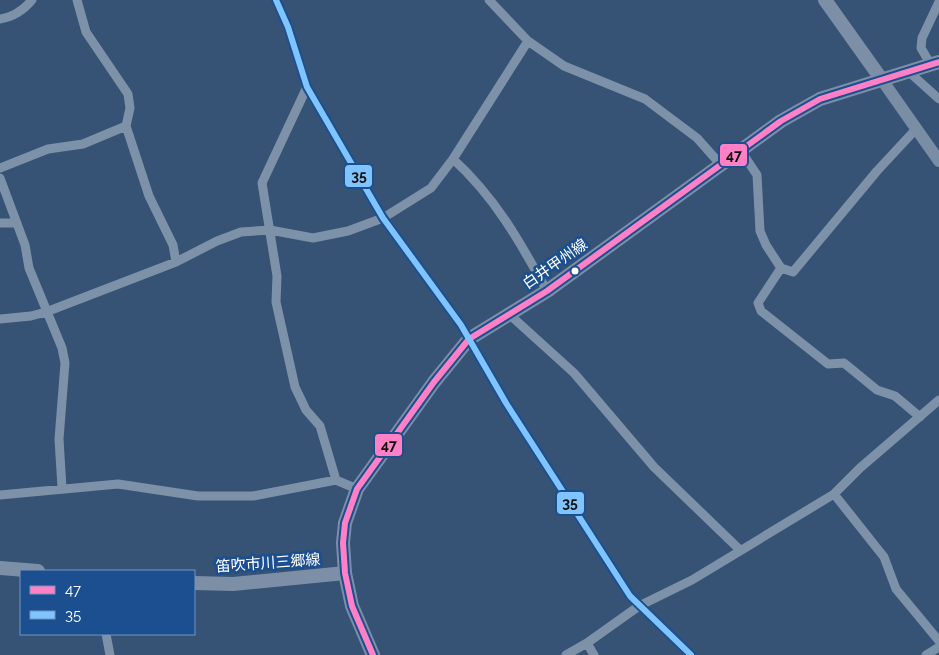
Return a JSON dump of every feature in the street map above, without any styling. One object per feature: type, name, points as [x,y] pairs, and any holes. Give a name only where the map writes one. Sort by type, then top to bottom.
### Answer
[{"type":"main road","points":[[825,0],[882,80]]},
{"type":"main road","name":"白井甲州線","points":[[373,655],[352,606],[345,573],[343,544],[345,524],[357,489],[434,382],[469,339],[547,291],[781,121],[820,99],[935,63]]},
{"type":"main road","points":[[0,568],[25,570]]},
{"type":"main road","name":"笛吹市川三郷線","points":[[195,583],[233,584],[345,573]]},
{"type":"street","points":[[0,19],[13,16],[25,8],[32,0]]},
{"type":"street","points":[[77,0],[86,32],[128,94],[130,108],[126,126],[149,196],[173,245],[176,262]]},
{"type":"street","points":[[276,0],[288,28],[307,87],[383,218],[469,339],[545,465],[630,596],[691,655]]},
{"type":"street","points":[[489,0],[528,41],[564,66],[645,99],[697,138],[721,165]]},
{"type":"street","points":[[935,63],[921,48],[922,38],[939,2]]},
{"type":"street","points":[[0,319],[31,316],[46,312],[176,262],[217,241],[241,232],[270,230],[313,238],[348,231],[383,218],[431,188],[453,159],[528,41]]},
{"type":"street","points":[[910,72],[939,98]]},
{"type":"street","points":[[882,80],[939,161]]},
{"type":"street","points":[[307,87],[262,182],[277,276],[276,302],[295,387],[306,410],[320,426],[336,480]]},
{"type":"street","points":[[0,168],[48,149],[83,144],[126,126]]},
{"type":"street","points":[[742,151],[757,175],[760,231],[780,268],[793,272],[877,171],[916,129]]},
{"type":"street","points":[[453,159],[476,180],[510,226],[547,291]]},
{"type":"street","points":[[0,178],[25,245],[29,268],[62,348],[65,363],[59,439],[62,488]]},
{"type":"street","points":[[0,223],[17,223]]},
{"type":"street","points":[[780,268],[758,303],[761,311],[828,364],[844,363],[877,390],[895,396],[920,417]]},
{"type":"street","points":[[510,315],[574,373],[654,467],[740,550]]},
{"type":"street","points":[[566,655],[587,643],[639,606],[692,580],[834,494],[860,468],[939,400]]},
{"type":"street","points":[[0,495],[118,484],[198,496],[253,496],[336,480],[357,489]]},
{"type":"street","points":[[834,494],[884,557],[896,589],[939,641]]},
{"type":"street","points":[[106,635],[110,655]]},
{"type":"street","points":[[587,643],[594,655]]},
{"type":"street","points":[[926,655],[939,647]]},
{"type":"transit line","name":"35","points":[[276,0],[288,27],[307,87],[383,218],[461,325],[506,403],[630,596],[691,655]]},
{"type":"transit line","name":"47","points":[[373,655],[352,606],[345,573],[343,543],[345,523],[357,489],[434,382],[469,339],[547,291],[781,121],[820,99],[939,62]]}]
